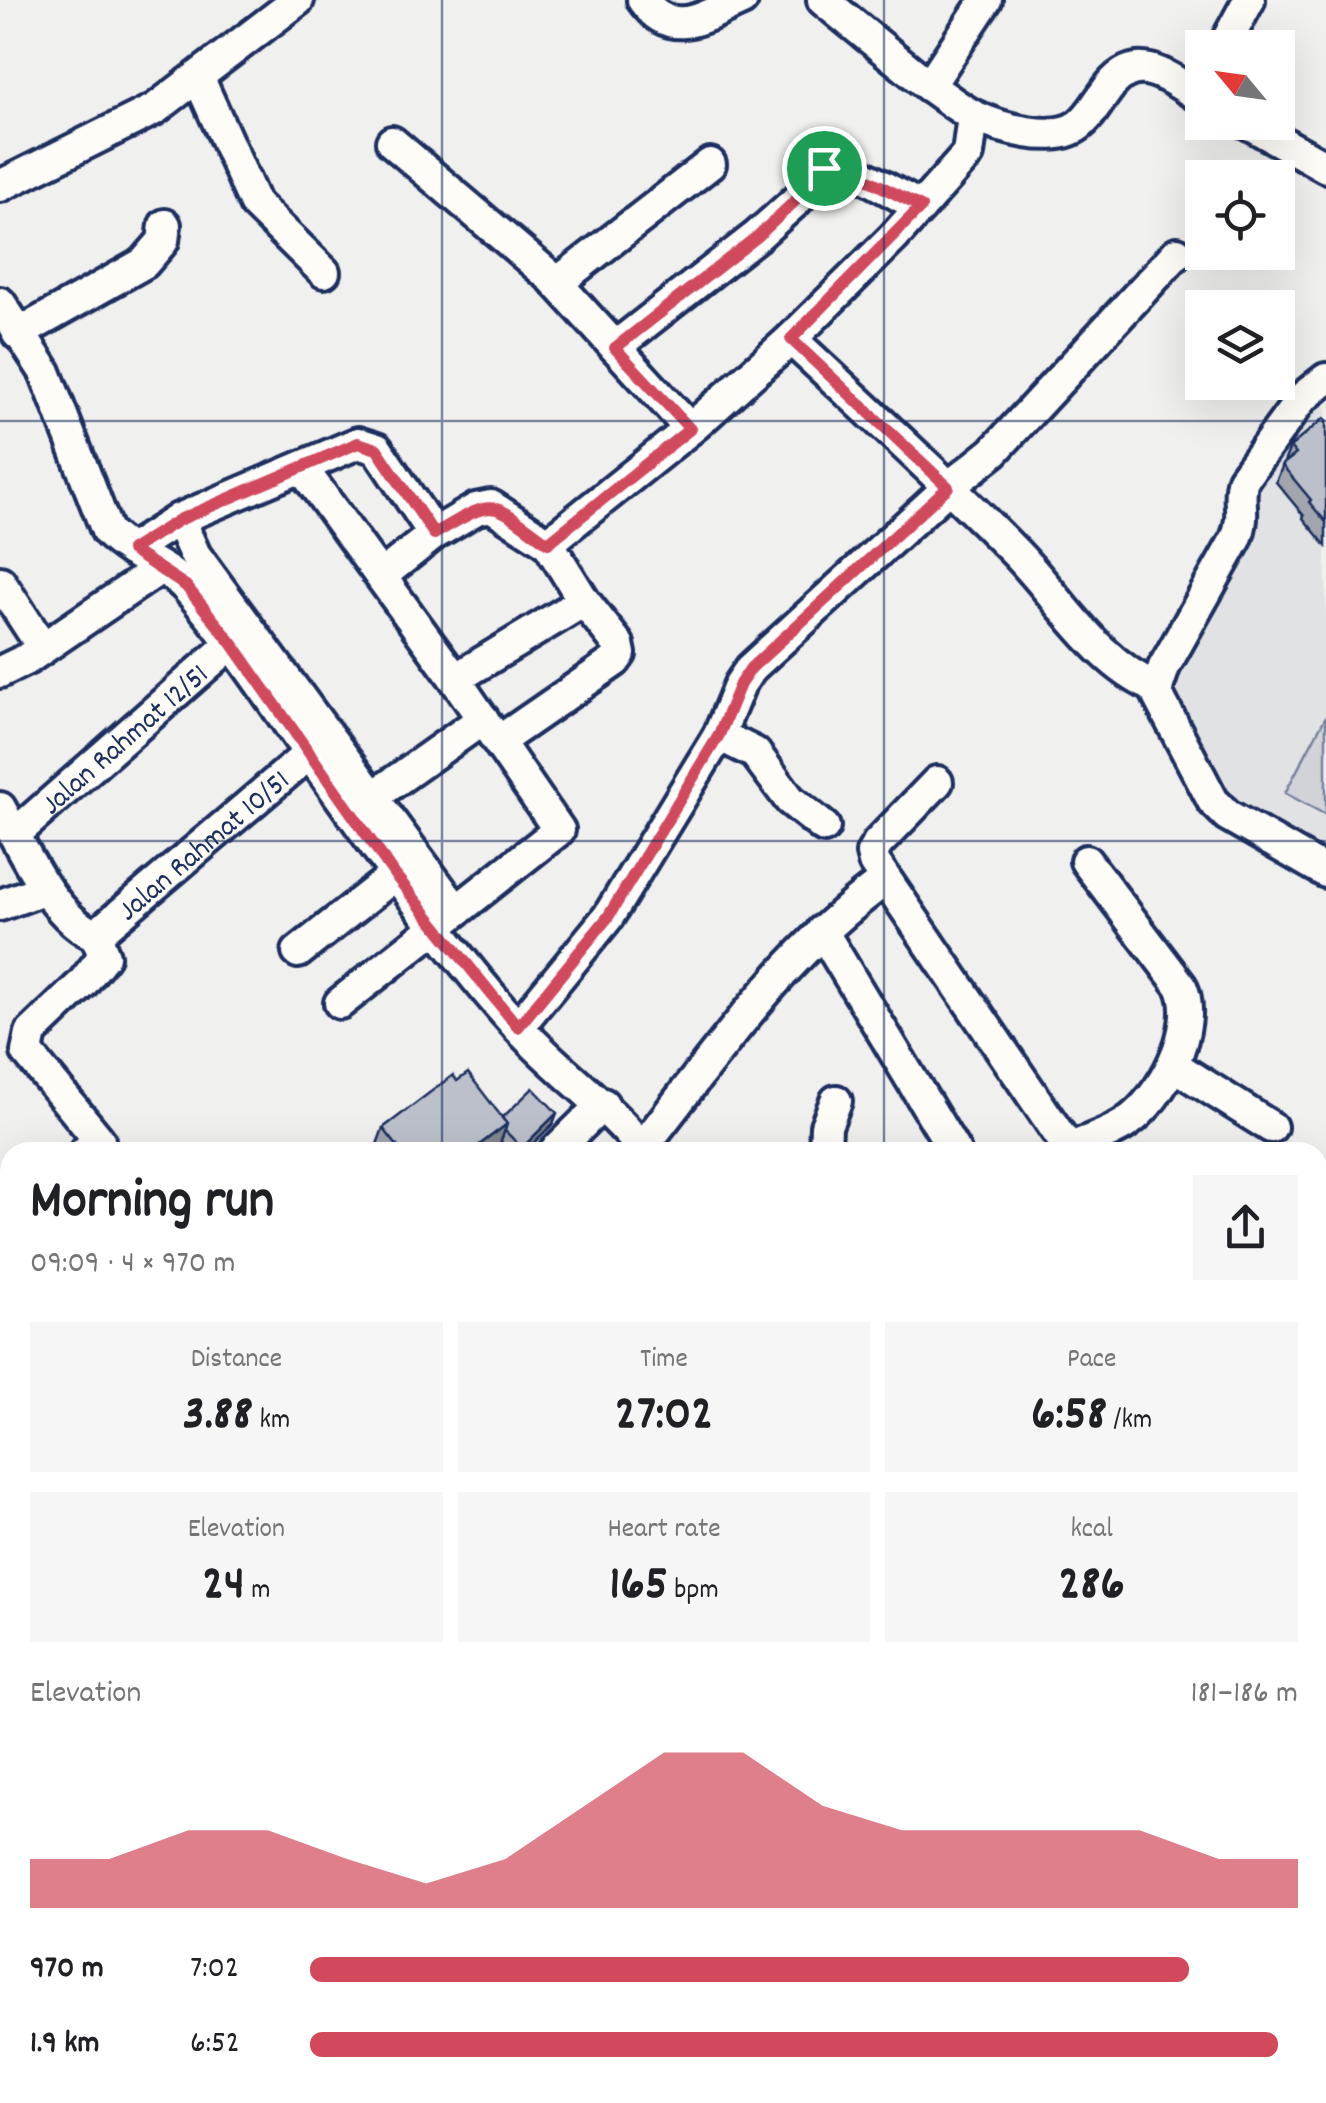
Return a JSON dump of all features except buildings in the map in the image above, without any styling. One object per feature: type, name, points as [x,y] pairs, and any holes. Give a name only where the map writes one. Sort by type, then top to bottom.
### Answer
[{"type":"street","points":[[0,186],[155,109],[298,0]]},
{"type":"street","points":[[643,0],[668,23],[686,24],[742,0]]},
{"type":"street","points":[[822,0],[929,86],[973,116],[1031,134],[1078,126],[1116,80],[1132,70],[1151,69],[1185,85]]},
{"type":"street","points":[[929,86],[986,0]]},
{"type":"street","points":[[1233,30],[1249,0]]},
{"type":"street","points":[[198,79],[255,204],[324,272]]},
{"type":"street","points":[[548,543],[690,429],[791,339],[968,154],[973,116]]},
{"type":"street","points":[[1278,140],[1326,167]]},
{"type":"street","points":[[392,142],[557,284],[690,429]]},
{"type":"street","points":[[615,348],[758,236],[829,164],[840,163],[921,207]]},
{"type":"street","points":[[557,284],[710,164]]},
{"type":"street","points":[[18,334],[144,262],[163,241],[165,225]]},
{"type":"street","points":[[518,1027],[608,917],[719,735],[740,684],[751,668],[948,487],[993,452],[1177,253]]},
{"type":"street","points":[[0,303],[45,372],[107,531],[186,586],[232,643],[395,875],[445,917]]},
{"type":"street","points":[[791,339],[1018,555],[1083,630],[1127,671],[1156,688]]},
{"type":"street","points":[[1326,380],[1302,398],[1243,479],[1242,523],[1236,539],[1156,688],[1212,802],[1326,872]]},
{"type":"street","points":[[131,550],[179,520],[358,443],[377,449],[434,534]]},
{"type":"street","points":[[302,468],[456,679],[559,830],[340,1002]]},
{"type":"street","points":[[373,798],[615,661],[620,654],[618,644],[584,602],[548,543],[492,506],[476,509],[434,534],[382,576]]},
{"type":"street","points":[[179,520],[195,555],[373,798],[518,1027],[603,1104],[637,1142]]},
{"type":"street","points":[[0,672],[43,648],[159,569]]},
{"type":"street","points":[[0,582],[43,648]]},
{"type":"street","points":[[456,679],[584,602]]},
{"type":"street","name":"Jalan Rahmat 12/51","points":[[7,821],[232,643]]},
{"type":"street","points":[[719,735],[755,753],[790,800],[824,827]]},
{"type":"street","name":"Jalan Rahmat 10/51","points":[[96,935],[310,754]]},
{"type":"street","points":[[937,782],[872,854],[885,880],[1060,1142]]},
{"type":"street","points":[[7,821],[44,888],[86,932],[96,935],[104,956],[82,984],[31,1034],[28,1052],[99,1140],[97,1142]]},
{"type":"street","points":[[1086,861],[1181,986],[1188,1002],[1184,1035],[1173,1064],[1148,1100],[1128,1123],[1086,1142]]},
{"type":"street","points":[[298,952],[395,875]]},
{"type":"street","points":[[650,1142],[780,972],[822,930],[885,880]]},
{"type":"street","points":[[0,904],[44,888]]},
{"type":"street","points":[[822,930],[949,1142]]},
{"type":"street","points":[[1173,1064],[1271,1127]]},
{"type":"street","points":[[825,1142],[826,1126],[836,1101]]},
{"type":"street","points":[[564,1142],[603,1104]]},
{"type":"shaded area","points":[[1326,393],[1326,863],[1228,807],[1165,694],[1256,472]]},
{"type":"shaded area","points":[[1326,716],[1326,815],[1285,793]]},
{"type":"route","points":[[840,163],[921,207],[791,339],[948,487],[751,668],[740,684],[719,735],[608,917],[518,1027],[395,875],[232,643],[186,586],[131,550],[179,520],[358,443],[377,449],[434,534],[476,509],[492,506],[548,543],[690,429],[615,348],[758,236],[824,168],[840,163]]}]
